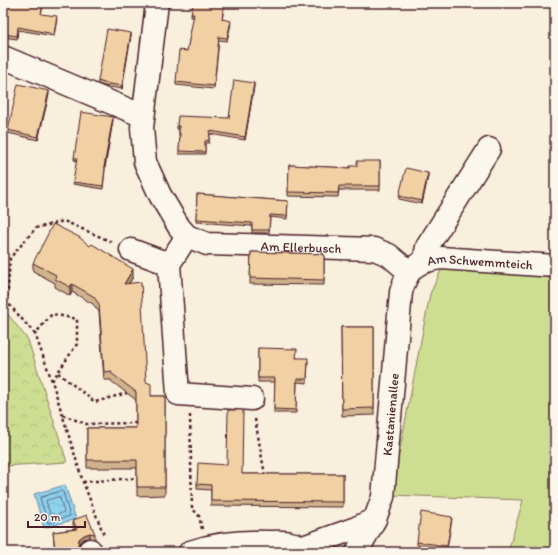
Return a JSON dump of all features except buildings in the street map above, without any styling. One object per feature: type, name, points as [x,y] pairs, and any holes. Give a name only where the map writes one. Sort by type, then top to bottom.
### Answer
[{"type":"street","points":[[157,3],[142,128],[145,162],[160,195],[187,236],[169,264],[178,394],[252,398]]},
{"type":"street","points":[[3,57],[143,116]]},
{"type":"street","name":"Kastanienallee","points":[[357,552],[375,519],[384,497],[401,292],[406,277],[416,266],[489,149]]},
{"type":"street","name":"Am Ellerbusch","points":[[187,236],[207,244],[374,249],[416,266]]},
{"type":"street","points":[[131,250],[169,264]]},
{"type":"street","name":"Am Schwemmteich","points":[[416,266],[441,258],[555,266]]},
{"type":"street","points":[[198,549],[224,543],[290,542],[306,550],[375,519]]},
{"type":"path","points":[[95,547],[82,482],[52,381],[35,334],[7,302],[10,258],[36,228],[64,221],[131,250]]},
{"type":"path","points":[[35,334],[52,314],[76,319],[77,344],[52,381]]},
{"type":"path","points":[[58,372],[95,402],[127,393]]},
{"type":"path","points":[[190,394],[192,508],[200,516],[198,549]]},
{"type":"path","points":[[252,398],[265,475]]},
{"type":"path","points":[[62,415],[86,424],[136,423]]},
{"type":"path","points":[[82,482],[137,478]]},
{"type":"green space","points":[[443,266],[555,272],[555,552],[508,552],[523,500],[391,495],[430,294]]},
{"type":"green space","points":[[3,308],[28,340],[67,462],[3,466]]},
{"type":"water","points":[[65,485],[76,519],[44,528],[34,494]]}]
